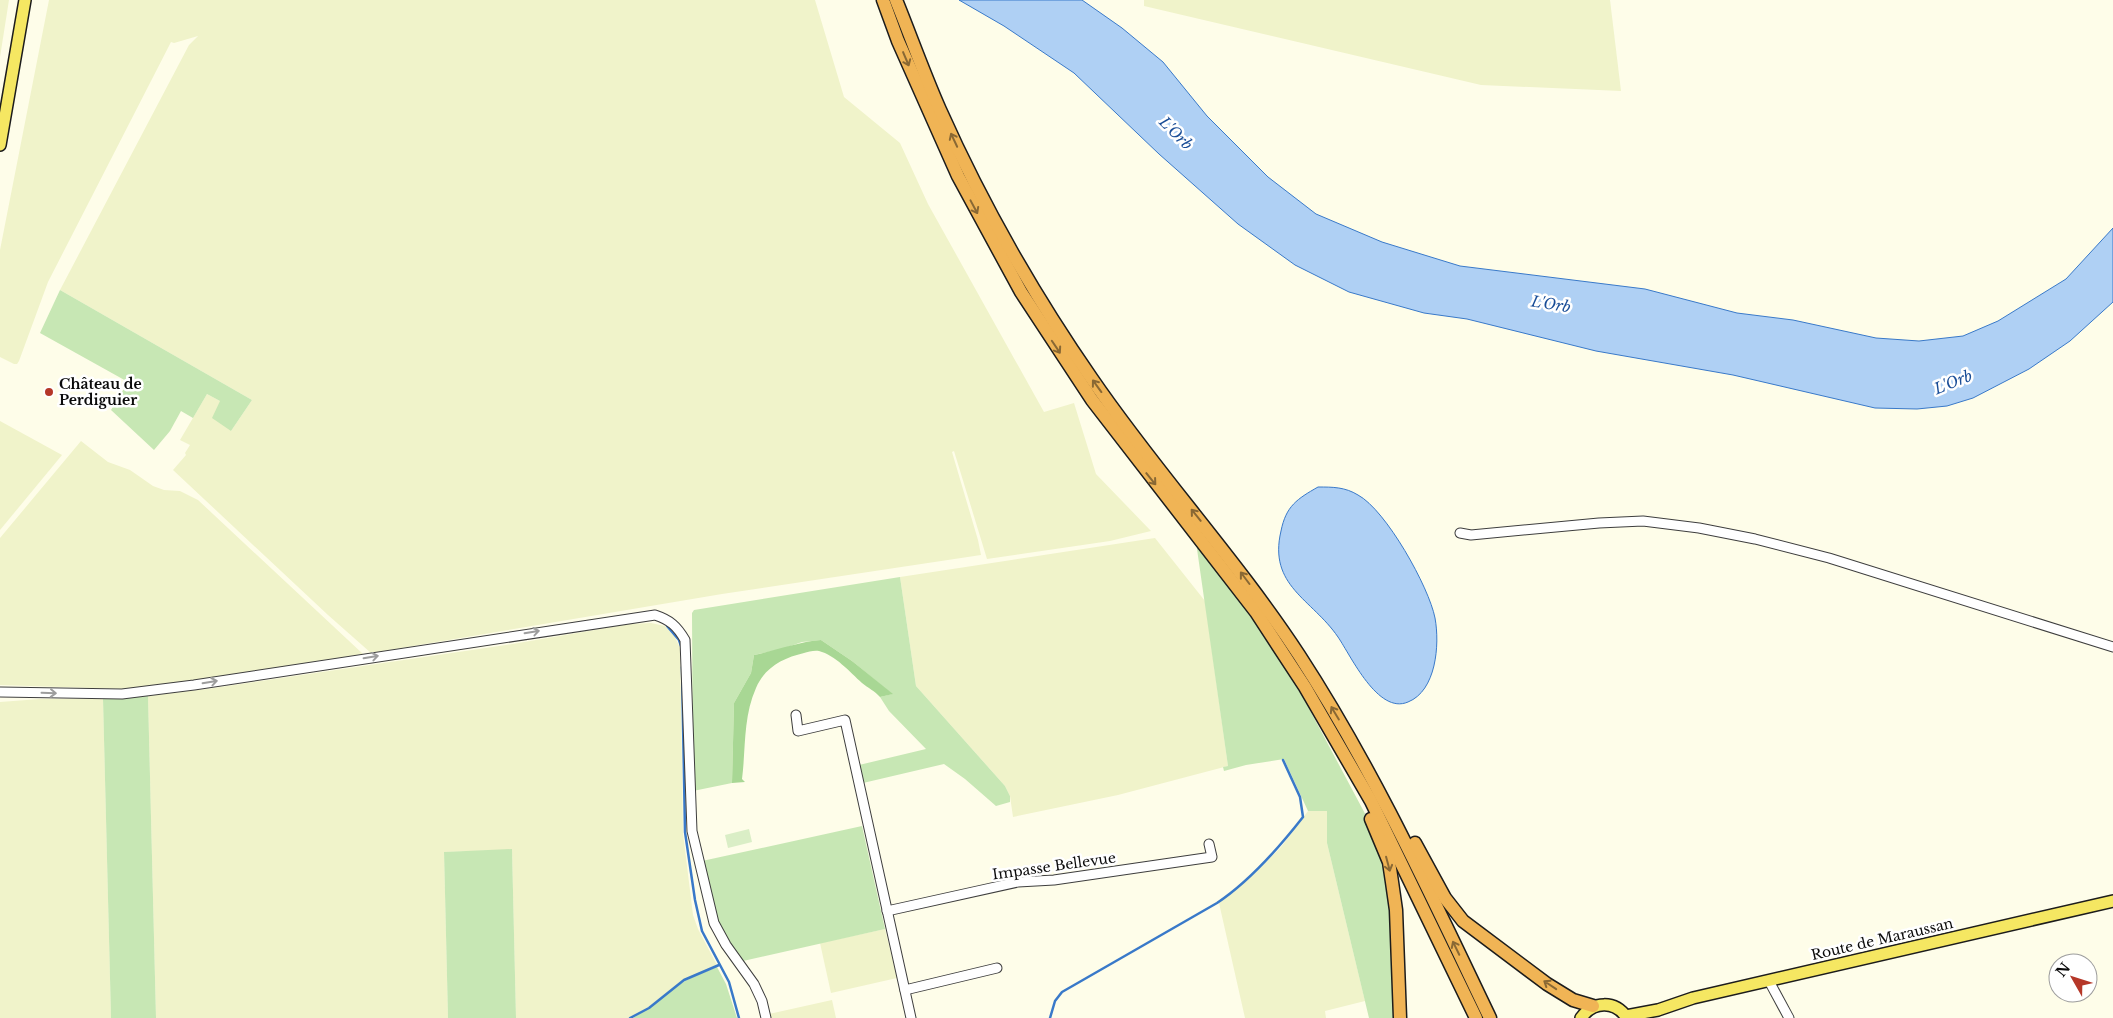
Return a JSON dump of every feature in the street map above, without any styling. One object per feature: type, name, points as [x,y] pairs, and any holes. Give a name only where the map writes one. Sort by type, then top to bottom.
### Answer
[{"type":"highway","points":[[883,0],[894,8],[968,169],[1005,240],[1035,291],[1091,378],[1122,421],[1226,553],[1278,623],[1360,755],[1392,815],[1490,1018]]},
{"type":"highway","points":[[894,8],[930,115],[958,176],[1021,292],[1068,365],[1112,428],[1256,612],[1305,687],[1345,754],[1403,865],[1476,1018]]},
{"type":"highway","points":[[1345,754],[1348,774],[1369,815],[1389,862],[1396,910],[1400,1018]]},
{"type":"highway","points":[[1360,755],[1375,767],[1430,874],[1458,916],[1547,984],[1572,1000],[1593,1006]]},
{"type":"main road","points":[[0,145],[25,0]]},
{"type":"main road","name":"Route de Maraussan","points":[[1627,1017],[1654,1014],[1693,998],[2113,901]]},
{"type":"main road","points":[[1581,1018],[1593,1006],[1600,1004],[1615,1007],[1627,1017]]},
{"type":"street","points":[[1460,533],[1471,535],[1599,522],[1643,521],[1698,528],[1755,539],[1829,558],[2113,647]]},
{"type":"street","points":[[0,692],[122,694],[194,685],[655,615],[670,620],[685,640],[692,831],[714,923],[754,984],[762,1001],[766,1018]]},
{"type":"street","points":[[796,715],[798,730],[845,720],[911,1018]]},
{"type":"street","name":"Impasse Bellevue","points":[[887,911],[1018,882],[1054,880],[1212,857],[1209,844]]},
{"type":"street","points":[[905,990],[997,968]]},
{"type":"street","points":[[1769,981],[1789,1018]]},
{"type":"green space","points":[[0,0],[9,0],[0,57]]},
{"type":"green space","points":[[49,0],[815,0],[844,97],[900,143],[928,204],[1044,412],[1074,403],[1096,474],[1151,531],[1110,541],[987,559],[954,451],[952,452],[981,555],[722,594],[371,653],[173,470],[186,455],[185,453],[190,445],[180,440],[207,394],[220,401],[231,431],[252,400],[60,290],[189,45],[198,36],[174,43],[171,42],[48,282],[19,361],[17,364],[14,364],[0,357],[0,250]]},
{"type":"green space","points":[[1144,0],[1610,0],[1621,91],[1481,85],[1144,6]]},
{"type":"green space","points":[[60,290],[252,400],[231,431],[212,418],[220,401],[207,394],[193,418],[181,411],[170,431],[154,450],[111,410],[128,382],[40,333]]},
{"type":"green space","points":[[0,421],[62,455],[0,530]]},
{"type":"green space","points":[[81,441],[108,462],[130,470],[153,486],[164,490],[180,491],[198,500],[363,654],[124,689],[0,685],[0,538]]},
{"type":"green space","points":[[1155,538],[1205,601],[1228,766],[1118,795],[1013,817],[1010,796],[1005,786],[916,686],[900,577]]},
{"type":"green space","points":[[1196,542],[1266,638],[1297,686],[1370,823],[1386,866],[1390,888],[1396,1018],[1369,1018],[1327,843],[1327,811],[1308,811],[1284,759],[1246,765],[1224,771],[1223,767],[1228,766]]},
{"type":"green space","points":[[900,577],[916,686],[1005,786],[1010,796],[1010,802],[996,806],[965,779],[944,764],[863,783],[859,765],[926,749],[889,711],[880,697],[892,694],[852,661],[821,640],[802,642],[782,649],[754,655],[751,673],[734,703],[732,783],[693,791],[692,613],[694,610]]},
{"type":"green space","points":[[651,623],[665,626],[675,637],[680,648],[683,833],[693,915],[698,929],[717,965],[683,980],[647,1008],[628,1018],[516,1018],[512,850],[444,852],[448,1018],[156,1018],[148,696],[506,645],[630,624]]},
{"type":"green space","points":[[821,640],[852,661],[893,694],[880,697],[836,660],[819,651],[796,655],[776,664],[764,674],[756,688],[749,710],[742,779],[745,782],[732,783],[734,703],[751,673],[754,655],[796,644]]},
{"type":"green space","points":[[148,696],[156,1018],[111,1018],[103,699]]},
{"type":"green space","points":[[40,699],[103,699],[111,1018],[0,1018],[0,702]]},
{"type":"green space","points":[[1308,811],[1327,811],[1327,843],[1365,1001],[1325,1011],[1326,1018],[1245,1018],[1219,903],[1257,871],[1281,847]]},
{"type":"green space","points":[[862,826],[885,929],[743,961],[725,937],[718,921],[702,861]]},
{"type":"green space","points":[[749,829],[752,842],[728,848],[725,835]]},
{"type":"green space","points":[[512,849],[516,1018],[448,1018],[444,852]]},
{"type":"green space","points":[[885,929],[897,978],[831,993],[820,943]]},
{"type":"green space","points":[[717,967],[726,984],[737,1018],[633,1018],[680,984]]},
{"type":"green space","points":[[832,1000],[836,1018],[770,1018],[769,1014]]},
{"type":"water","name":"L'Orb","points":[[959,0],[1082,0],[1122,28],[1163,62],[1207,116],[1268,177],[1316,214],[1382,242],[1460,266],[1645,289],[1737,313],[1793,320],[1876,338],[1919,341],[1963,336],[1998,321],[2066,279],[2113,228],[2113,302],[2070,341],[2029,369],[1973,398],[1947,406],[1917,409],[1875,408],[1733,375],[1596,351],[1467,319],[1424,313],[1349,292],[1295,265],[1238,224],[1159,154],[1074,73],[1004,26]]},
{"type":"water","points":[[1318,487],[1334,487],[1348,490],[1369,503],[1381,516],[1405,550],[1431,604],[1435,618],[1437,641],[1434,666],[1425,688],[1408,702],[1397,704],[1386,700],[1376,692],[1367,682],[1328,624],[1286,579],[1281,565],[1279,550],[1283,522],[1289,509],[1298,500]]},
{"type":"waterway","points":[[667,626],[679,640],[681,646]]},
{"type":"waterway","points":[[682,667],[685,832],[695,900],[702,931],[729,982],[739,1018]]},
{"type":"waterway","points":[[1050,1018],[1055,1001],[1062,992],[1217,903],[1241,885],[1274,852],[1303,817],[1300,797],[1283,760]]},
{"type":"waterway","points":[[630,1018],[649,1008],[684,980],[719,965]]},
{"type":"place","name":"Château de Perdiguier","points":[[49,392]]}]
